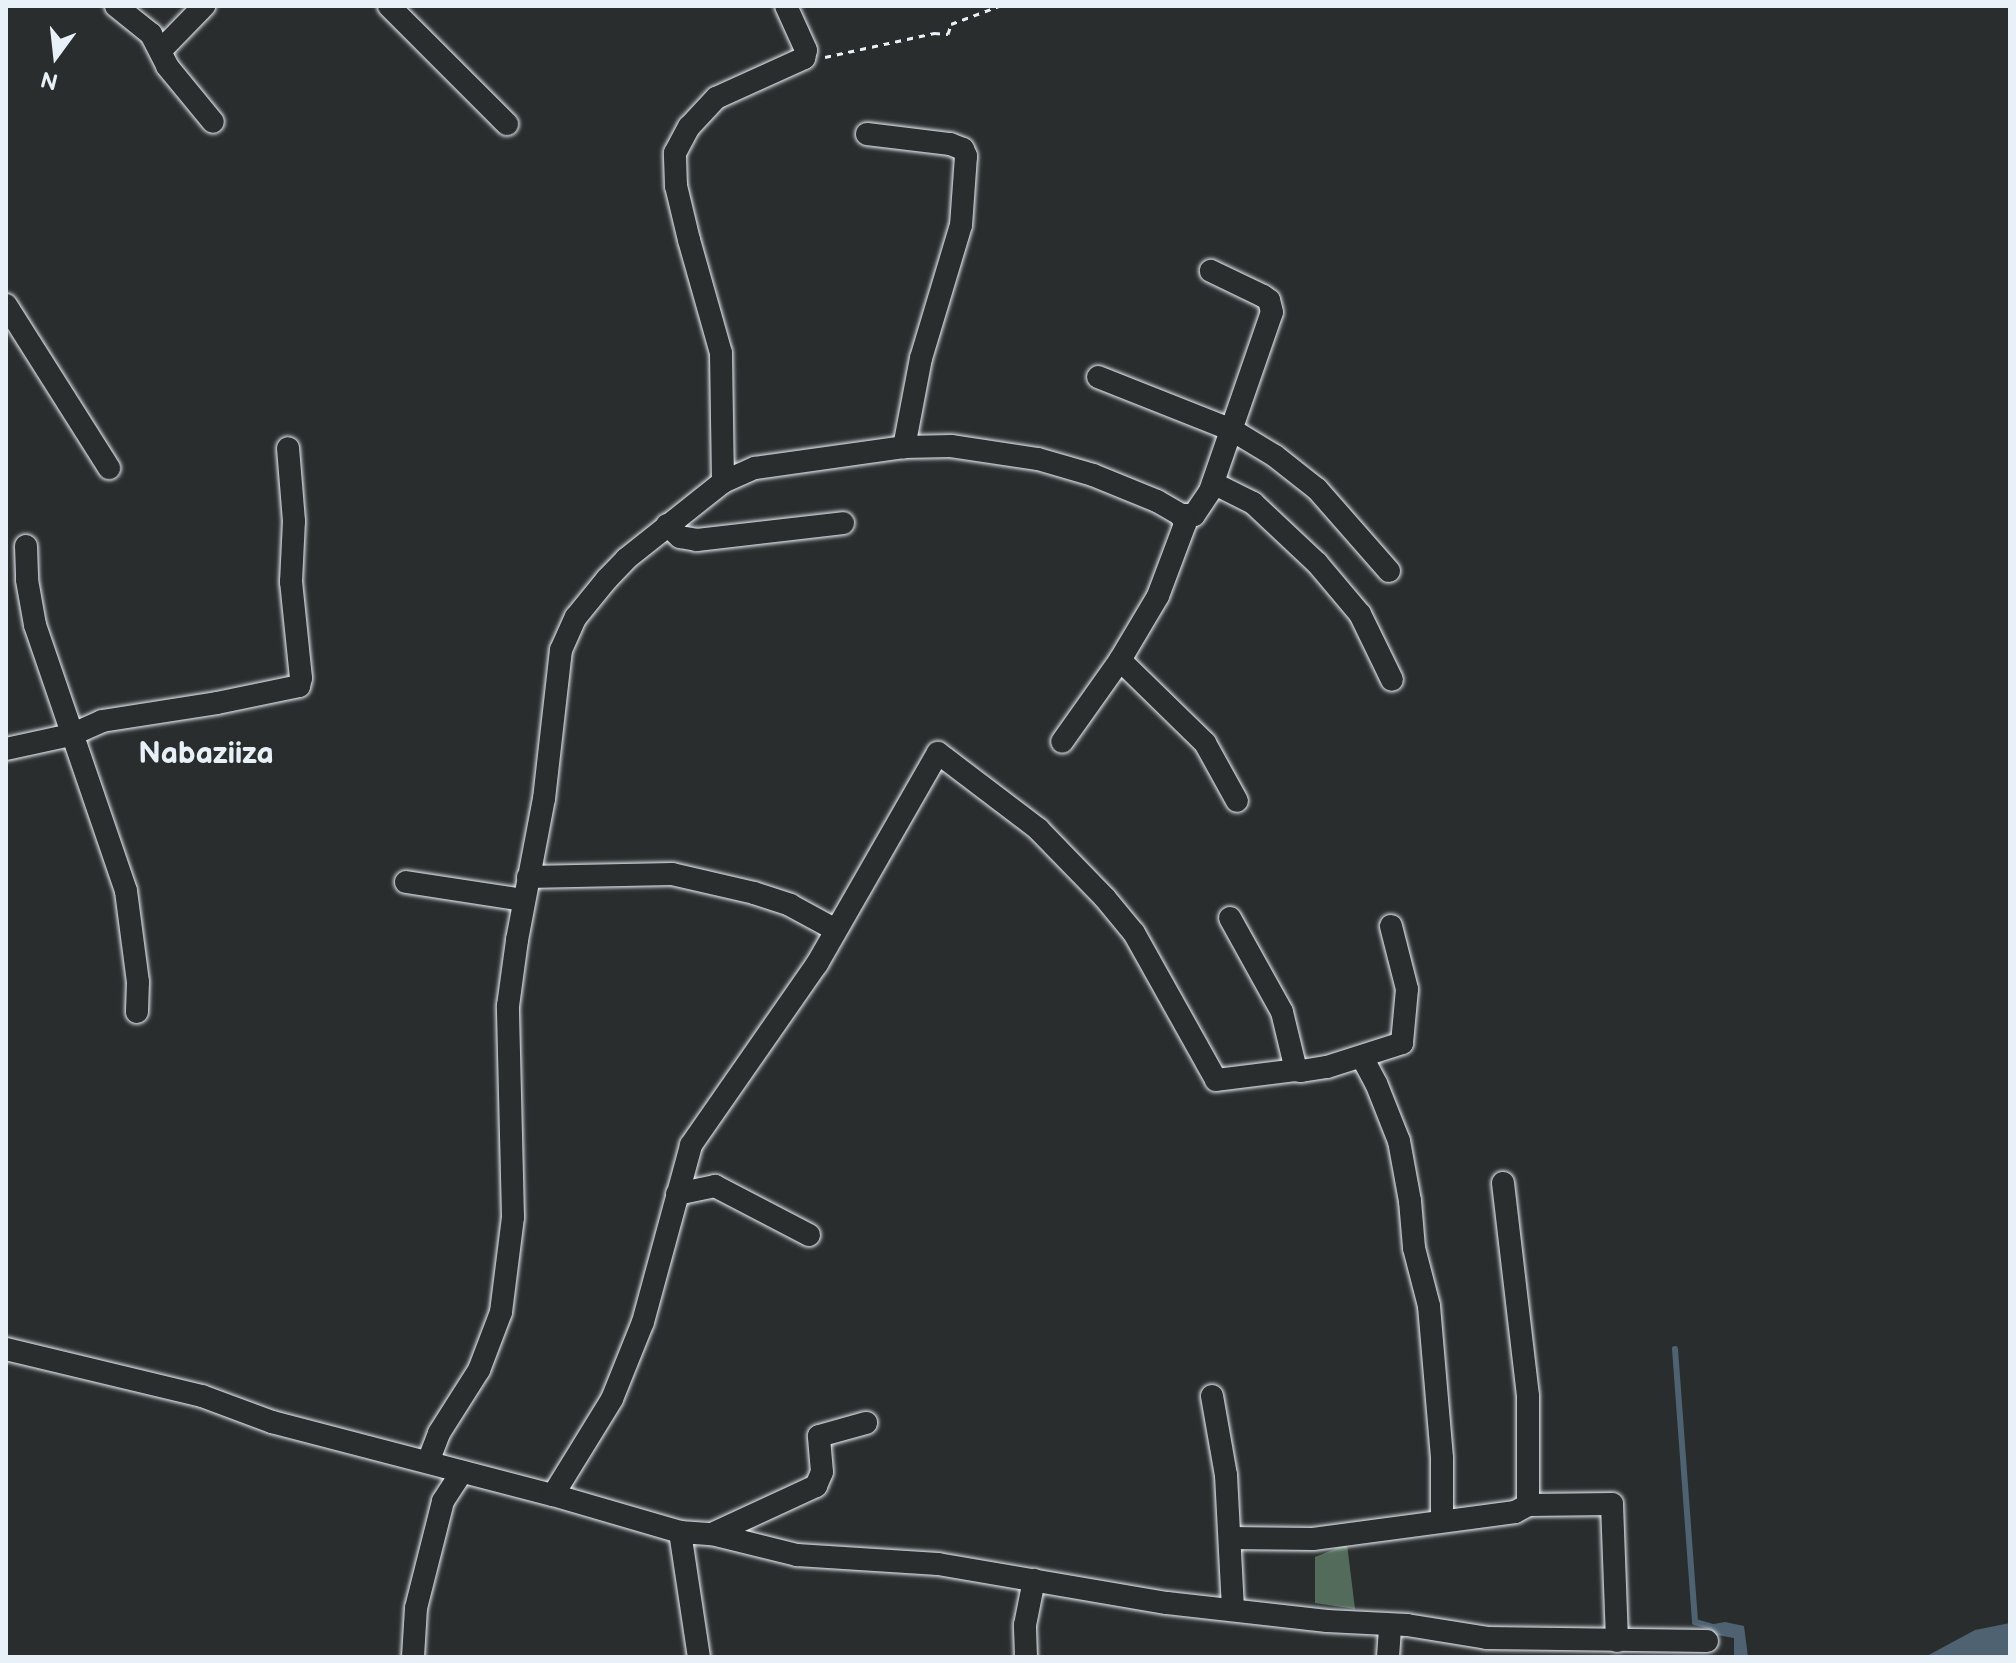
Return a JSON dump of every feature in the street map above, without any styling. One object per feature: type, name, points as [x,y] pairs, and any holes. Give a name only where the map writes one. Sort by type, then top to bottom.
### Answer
[{"type":"street","points":[[116,6],[151,34],[167,66],[213,122]]},
{"type":"street","points":[[161,50],[204,6]]},
{"type":"street","points":[[389,6],[507,124]]},
{"type":"street","points":[[723,482],[721,353],[676,186],[675,153],[689,127],[716,98],[801,62],[806,50],[786,6]]},
{"type":"street","points":[[867,134],[950,144],[963,149],[966,156],[961,225],[921,358],[904,447]]},
{"type":"street","points":[[428,1462],[439,1433],[479,1370],[501,1312],[513,1217],[508,1006],[523,900],[544,799],[565,633],[607,579],[667,525],[723,482],[755,468],[904,447],[980,448],[1038,459],[1107,480],[1189,518],[1203,506],[1213,483],[1272,307],[1263,296],[1211,271]]},
{"type":"street","points":[[6,305],[109,468]]},
{"type":"street","points":[[1098,377],[1232,430],[1275,456],[1317,489],[1389,571]]},
{"type":"street","points":[[6,749],[71,735],[102,721],[299,686],[301,678],[291,582],[294,521],[288,448]]},
{"type":"street","points":[[1213,483],[1253,503],[1317,563],[1360,614],[1392,680]]},
{"type":"street","points":[[1062,742],[1120,660],[1166,581],[1185,524],[1181,515]]},
{"type":"street","points":[[667,525],[680,537],[697,540],[843,523]]},
{"type":"street","points":[[26,546],[27,580],[35,625],[126,891],[138,982],[137,1012]]},
{"type":"street","points":[[1120,660],[1205,743],[1237,801]]},
{"type":"street","points":[[553,1495],[612,1399],[647,1311],[691,1145],[792,1002],[938,753],[1038,829],[1105,898],[1134,933],[1216,1080],[1327,1067],[1402,1043],[1407,989],[1391,926]]},
{"type":"street","points":[[528,877],[672,874],[754,893],[790,905],[836,930]]},
{"type":"street","points":[[406,882],[523,900]]},
{"type":"street","points":[[1230,918],[1282,1012],[1296,1070]]},
{"type":"street","points":[[1362,1057],[1399,1141],[1410,1201],[1414,1248],[1429,1306],[1442,1458],[1442,1521]]},
{"type":"street","points":[[1503,1183],[1528,1396],[1528,1505]]},
{"type":"street","points":[[677,1194],[715,1186],[809,1235]]},
{"type":"street","points":[[6,1350],[202,1396],[272,1422],[553,1495],[680,1532],[712,1534],[797,1555],[938,1564],[1167,1603],[1520,1641],[1707,1641]]},
{"type":"street","points":[[1212,1396],[1226,1475],[1233,1609]]},
{"type":"street","points":[[712,1534],[816,1486],[822,1472],[819,1436],[866,1423]]},
{"type":"street","points":[[413,1657],[416,1608],[443,1501],[462,1472]]},
{"type":"street","points":[[1231,1538],[1313,1539],[1378,1533],[1515,1512],[1528,1505],[1612,1504],[1617,1641]]},
{"type":"street","points":[[680,1532],[699,1657]]},
{"type":"street","points":[[1026,1657],[1025,1625],[1034,1580]]},
{"type":"street","points":[[1388,1657],[1390,1625]]},
{"type":"path","points":[[801,62],[934,33],[948,34],[951,24],[999,6]]},
{"type":"green space","points":[[1347,1544],[1355,1609],[1315,1603],[1315,1557]]},
{"type":"water","points":[[1725,1622],[1744,1626],[1748,1657],[1734,1657],[1734,1638],[1711,1634],[1708,1625]]},
{"type":"water","points":[[2010,1623],[2010,1657],[1925,1657],[1975,1630]]},
{"type":"waterway","points":[[1675,1349],[1695,1622],[1713,1627]]},
{"type":"district","name":"Nabaziiza","points":[[206,754]]}]
